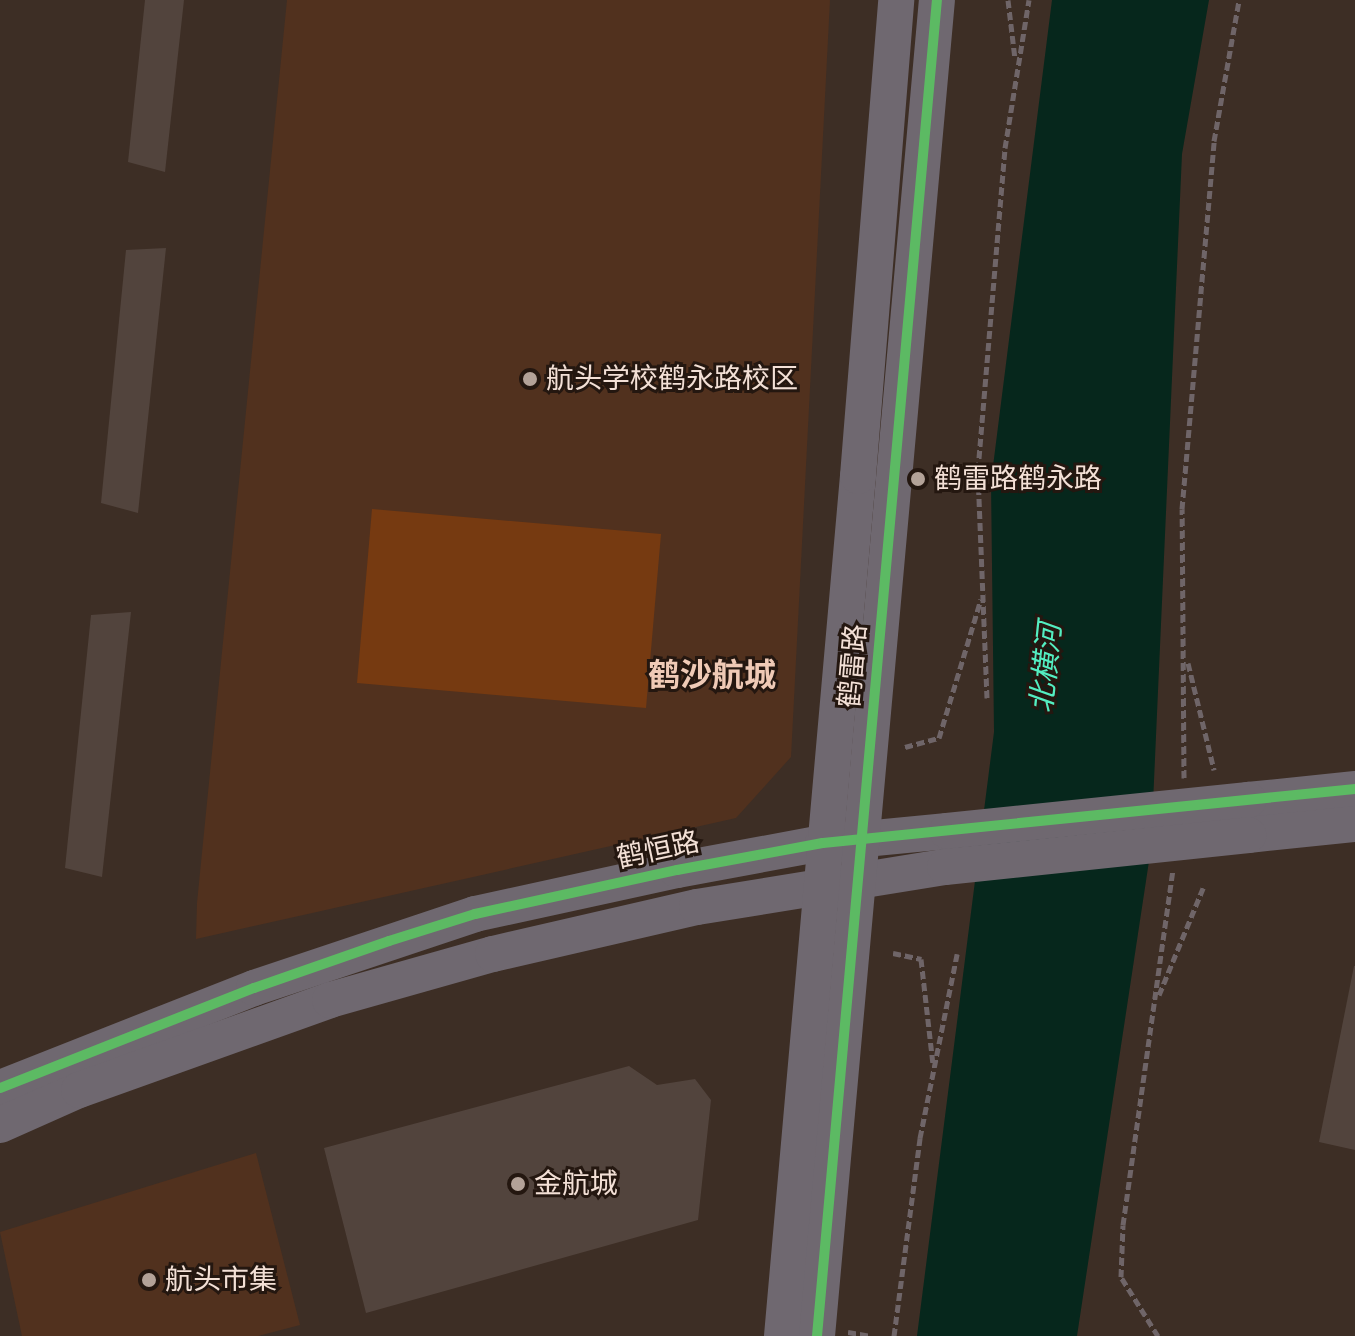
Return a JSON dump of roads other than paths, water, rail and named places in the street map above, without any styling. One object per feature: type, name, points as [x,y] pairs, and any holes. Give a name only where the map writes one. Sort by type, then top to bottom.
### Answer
[{"type":"street","name":"鹤雷路","points":[[782,1336],[823,885],[823,843],[860,461],[896,0]]},
{"type":"street","name":"鹤雷路","points":[[832,1334],[861,840],[937,0]]},
{"type":"street","name":"鹤恒路","points":[[0,1125],[79,1090],[345,996],[580,934],[697,907],[823,885],[1248,818],[1355,789]]},
{"type":"street","name":"鹤恒路","points":[[0,1088],[254,988],[475,914],[677,870],[823,843],[947,831],[1248,818],[1355,824]]},
{"type":"water","name":"北横河","points":[[1052,0],[1209,0],[1182,154],[1151,848],[1077,1336],[917,1336],[994,732],[991,482]]},
{"type":"place","name":"航头学校鹤永路校区","points":[[530,379]]},
{"type":"place","name":"鹤雷路鹤永路","points":[[918,479]]},
{"type":"place","name":"金航城","points":[[518,1184]]},
{"type":"place","name":"航头市集","points":[[149,1280]]},
{"type":"district","name":"鹤沙航城","points":[[712,676]]}]
